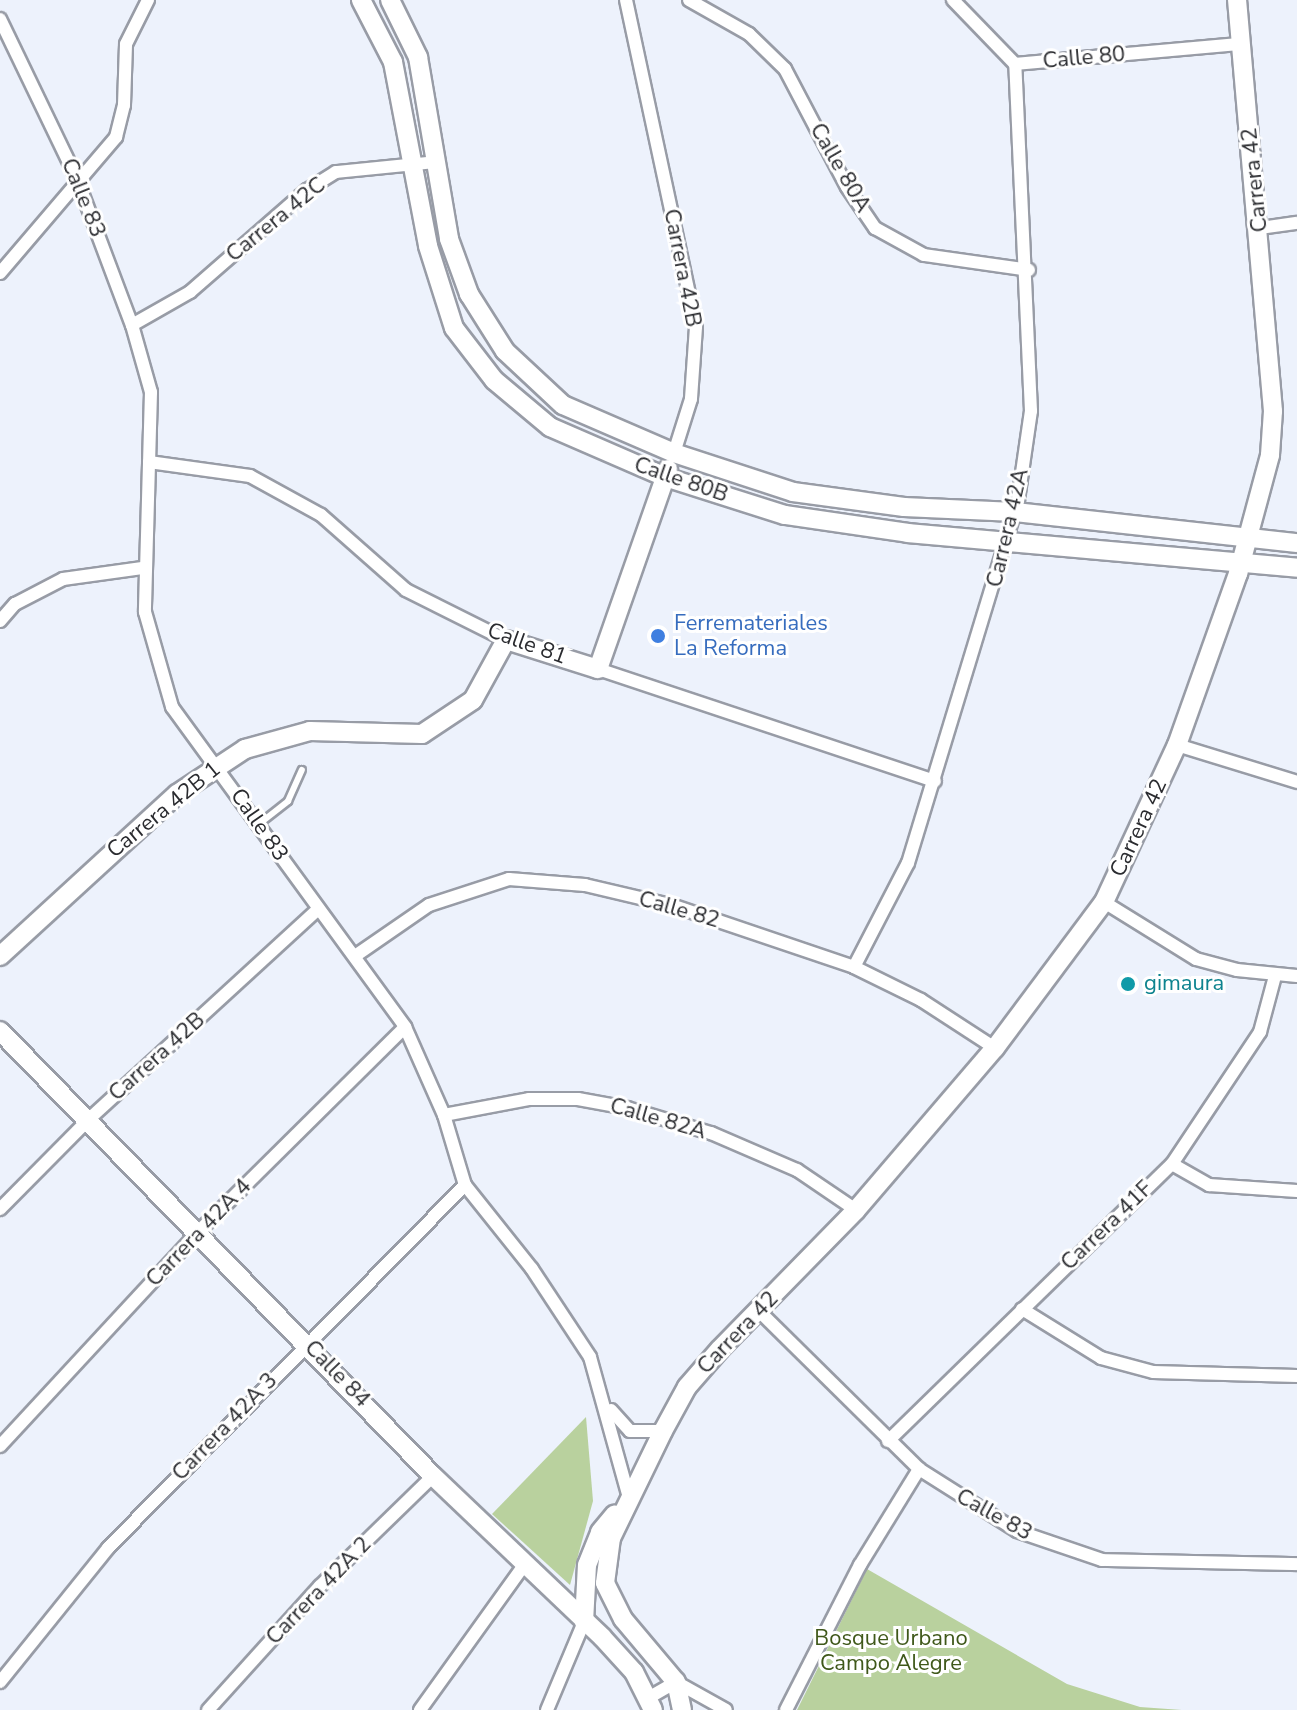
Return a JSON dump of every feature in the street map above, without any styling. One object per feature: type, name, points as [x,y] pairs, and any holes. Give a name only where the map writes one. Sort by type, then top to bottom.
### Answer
[{"type":"street","points":[[0,273],[77,179],[116,137],[124,105],[126,44],[148,0]]},
{"type":"street","name":"Calle 80B","points":[[361,0],[393,62],[428,246],[454,328],[494,380],[550,427],[665,477],[785,515],[1008,541],[1297,568]]},
{"type":"street","name":"Calle 80B","points":[[390,0],[418,57],[449,239],[469,294],[505,351],[563,405],[674,453],[793,492],[904,507],[1015,512],[1297,543]]},
{"type":"street","name":"Carrera 42B","points":[[598,669],[691,399],[696,327],[626,0]]},
{"type":"street","name":"Calle 80A","points":[[689,0],[749,34],[785,69],[847,187],[875,228],[924,255],[1029,270]]},
{"type":"street","name":"Calle 80","points":[[953,0],[1015,64],[1241,44]]},
{"type":"street","name":"Carrera 42","points":[[676,1682],[610,1598],[604,1566],[611,1538],[631,1504],[663,1431],[687,1387],[856,1210],[995,1048],[1104,902],[1177,745],[1242,562],[1270,455],[1273,411],[1260,228],[1237,0]]},
{"type":"street","name":"Calle 83","points":[[0,19],[77,179],[132,325],[151,392],[142,568],[145,612],[172,707],[217,764],[405,1027],[444,1115],[465,1185],[532,1269],[590,1357],[605,1401],[631,1504]]},
{"type":"street","name":"Carrera 42A","points":[[854,967],[908,863],[1015,512],[1031,411],[1029,270],[1015,64]]},
{"type":"street","name":"Carrera 42C","points":[[132,325],[190,292],[307,190],[336,172],[437,162]]},
{"type":"street","points":[[1260,228],[1297,223]]},
{"type":"street","name":"Calle 81","points":[[149,462],[250,476],[321,515],[406,590],[506,640],[935,781]]},
{"type":"street","points":[[0,621],[15,604],[63,579],[142,568]]},
{"type":"street","name":"Carrera 42B 1","points":[[0,956],[177,794],[217,764],[273,739],[310,731],[391,736],[430,731],[481,691],[506,640]]},
{"type":"street","points":[[1177,745],[1297,782]]},
{"type":"street","name":"Calle 82","points":[[355,956],[429,905],[509,879],[585,885],[674,906],[854,967],[921,1000],[995,1048]]},
{"type":"street","points":[[1104,902],[1196,959],[1275,976],[1297,976]]},
{"type":"street","name":"Carrera 42B","points":[[0,1209],[89,1119],[318,909]]},
{"type":"street","name":"Carrera 41F","points":[[888,1441],[1172,1164],[1260,1032],[1275,976]]},
{"type":"street","name":"Carrera 42A 4","points":[[0,1446],[198,1232],[405,1027]]},
{"type":"street","name":"Calle 84","points":[[0,1031],[306,1342],[433,1476],[634,1672],[652,1704],[676,1682]]},
{"type":"street","name":"Calle 82A","points":[[444,1115],[529,1099],[578,1099],[627,1108],[711,1133],[797,1170],[856,1210]]},
{"type":"street","points":[[1172,1164],[1209,1185],[1297,1191]]},
{"type":"street","name":"Carrera 42A 3","points":[[0,1682],[108,1548],[306,1342],[465,1185]]},
{"type":"street","points":[[1022,1309],[1101,1358],[1153,1372],[1297,1376]]},
{"type":"street","name":"Calle 83","points":[[759,1311],[919,1469],[1017,1531],[1102,1560],[1297,1564]]},
{"type":"street","name":"Calle 83","points":[[605,1401],[622,1427],[663,1431]]},
{"type":"street","points":[[786,1710],[860,1565],[919,1469]]},
{"type":"street","name":"Carrera 42A 2","points":[[208,1710],[320,1586],[433,1476]]},
{"type":"street","name":"Carrera 42","points":[[547,1710],[584,1622],[587,1565],[600,1532],[631,1504]]},
{"type":"street","points":[[420,1710],[525,1564]]},
{"type":"street","points":[[676,1682],[682,1710]]},
{"type":"street","points":[[676,1682],[726,1710]]},
{"type":"lane","points":[[259,824],[288,801],[302,770]]},
{"type":"green space","points":[[586,1417],[593,1501],[570,1585],[492,1514]]},
{"type":"green space","name":"Bosque Urbano Campo Alegre","points":[[867,1569],[1067,1684],[1140,1707],[1182,1710],[797,1710]]},
{"type":"place","name":"Ferremateriales La Reforma","points":[[658,636]]},
{"type":"place","name":"gimaura","points":[[1128,984]]}]
